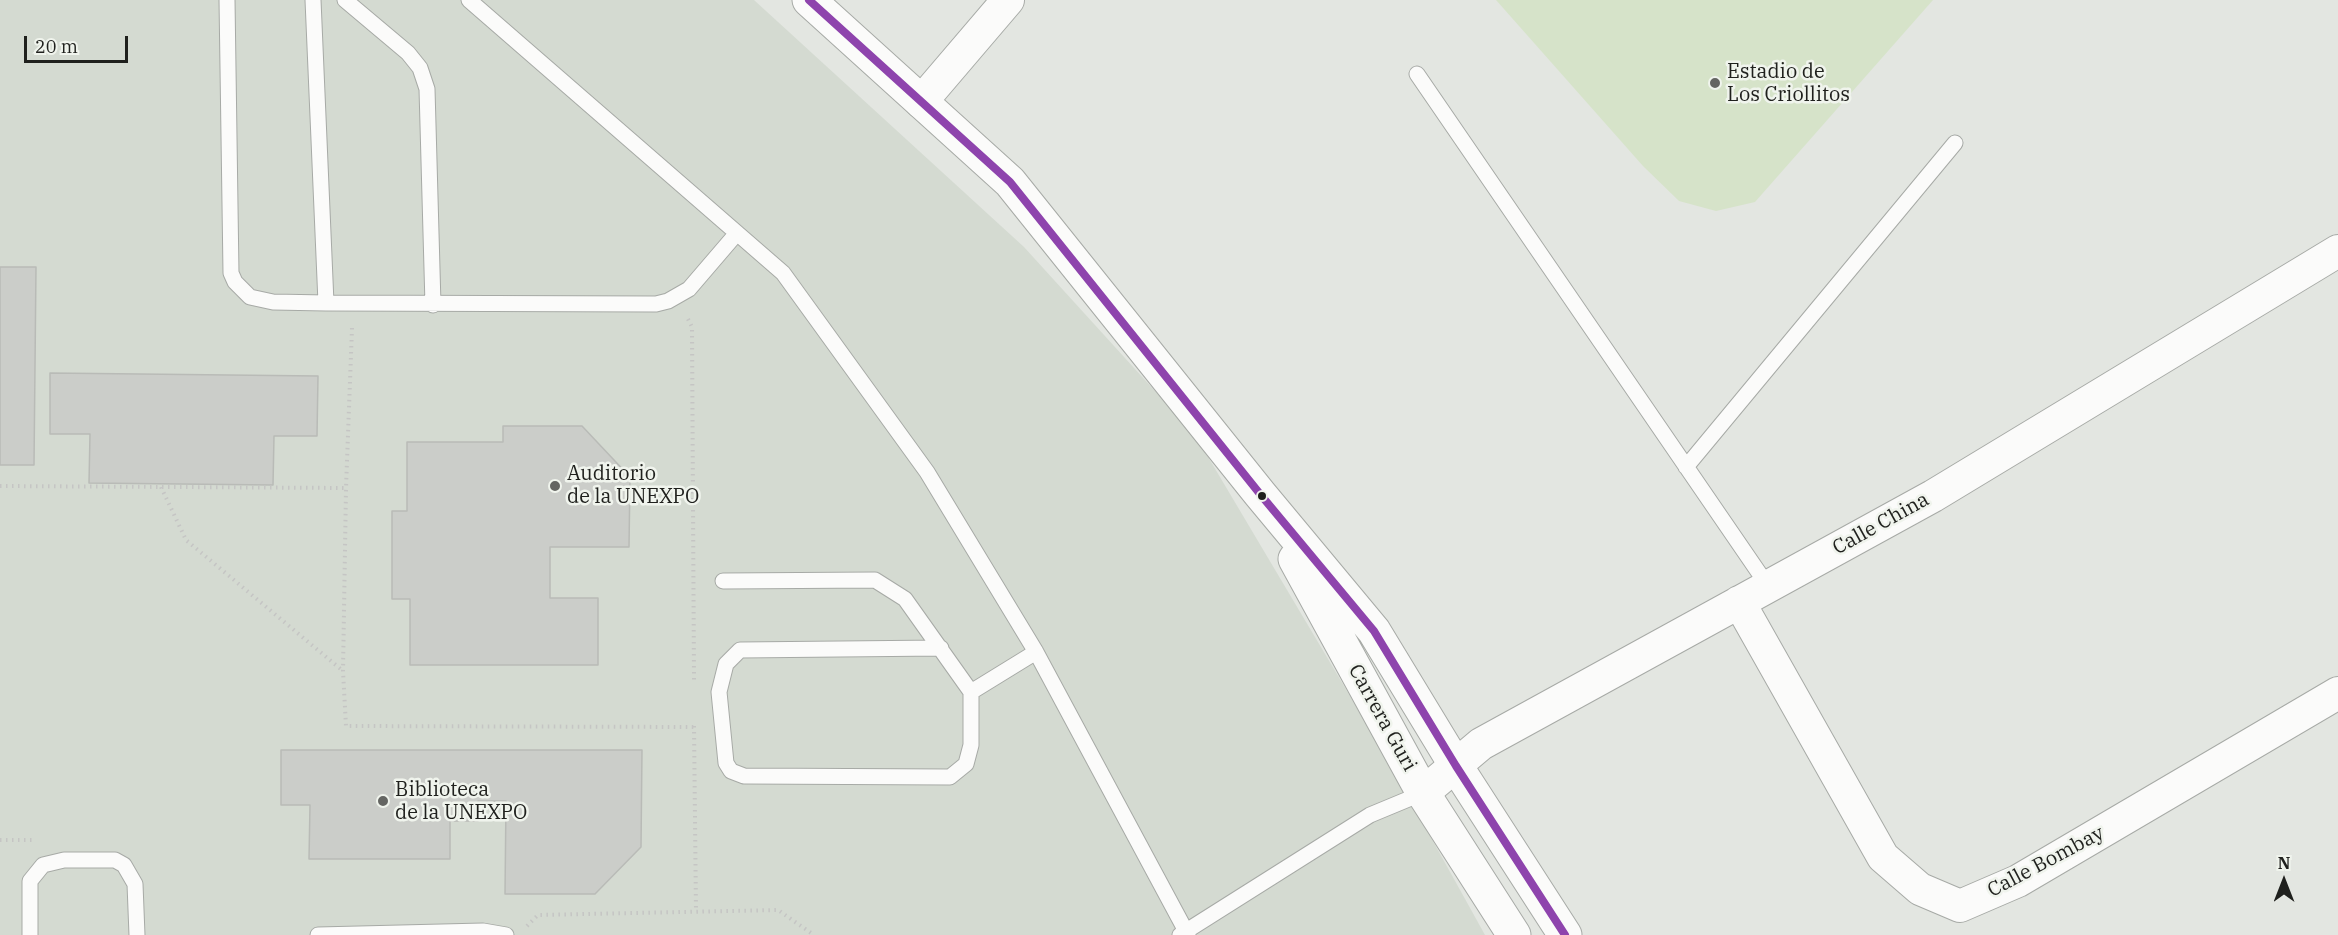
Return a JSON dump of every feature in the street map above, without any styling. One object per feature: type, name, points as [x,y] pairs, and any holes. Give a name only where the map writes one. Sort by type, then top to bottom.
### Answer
[{"type":"street","name":"Carrera Guri","points":[[809,0],[1010,182],[1260,494],[1374,631],[1456,766],[1565,935]]},
{"type":"street","points":[[921,102],[1008,0]]},
{"type":"street","name":"Calle China","points":[[1423,793],[1481,744],[1933,496],[2338,251]]},
{"type":"street","name":"Carrera Guri","points":[[1260,494],[1423,793],[1514,935]]},
{"type":"street","name":"Calle Bombay","points":[[1739,602],[1883,857],[1920,889],[1960,906],[2018,881],[2338,693]]},
{"type":"lane","points":[[227,0],[231,273],[241,289],[261,301],[434,305],[662,303],[689,289],[737,233]]},
{"type":"lane","points":[[314,0],[326,303]]},
{"type":"lane","points":[[345,0],[408,53],[420,68],[427,88],[434,305]]},
{"type":"lane","points":[[469,0],[783,273],[927,472],[1036,652],[1185,934],[1370,815],[1423,793]]},
{"type":"lane","points":[[1417,74],[1768,586]]},
{"type":"lane","points":[[1686,466],[1955,143]]},
{"type":"lane","points":[[723,581],[875,580],[905,599],[941,648],[971,692],[971,745],[966,764],[950,777],[744,776],[731,771],[726,763],[719,692],[726,664],[740,650],[941,648]]},
{"type":"lane","points":[[971,692],[1036,652]]},
{"type":"lane","points":[[30,935],[30,881],[43,865],[64,860],[115,860],[124,866],[135,884],[137,935]]},
{"type":"lane","points":[[318,935],[483,931],[506,935]]},
{"type":"path","points":[[679,296],[692,327],[694,682]]},
{"type":"path","points":[[352,303],[346,488],[344,671],[346,726],[694,727]]},
{"type":"path","points":[[0,486],[346,488]]},
{"type":"path","points":[[160,487],[186,540],[344,671]]},
{"type":"path","points":[[694,716],[696,912]]},
{"type":"path","points":[[524,928],[538,915],[778,910],[814,935]]},
{"type":"shaded area","points":[[0,0],[754,0],[1024,247],[1195,435],[1388,760],[1485,935],[0,935]]},
{"type":"green space","name":"Estadio de Los Criollitos","points":[[1496,0],[1933,0],[1755,202],[1716,211],[1679,201],[1643,166]]},
{"type":"building","points":[[0,267],[36,267],[34,465],[0,465]]},
{"type":"building","points":[[50,373],[318,376],[317,436],[274,436],[273,485],[89,483],[90,434],[50,434]]},
{"type":"building","points":[[503,426],[582,426],[630,477],[629,547],[550,547],[550,598],[598,598],[598,665],[410,665],[410,599],[392,599],[392,511],[407,511],[407,442],[503,442]]},
{"type":"building","points":[[281,750],[642,750],[641,847],[595,894],[505,894],[506,801],[478,801],[478,821],[450,821],[450,859],[309,859],[310,805],[281,805]]},
{"type":"transit line","points":[[809,0],[1010,182],[1260,494],[1374,631],[1456,766],[1565,935]]},
{"type":"place","name":"Estadio de Los Criollitos","points":[[1715,83]]},
{"type":"place","name":"Auditorio de la UNEXPO","points":[[555,486]]},
{"type":"place","name":"Biblioteca de la UNEXPO","points":[[383,801]]}]
